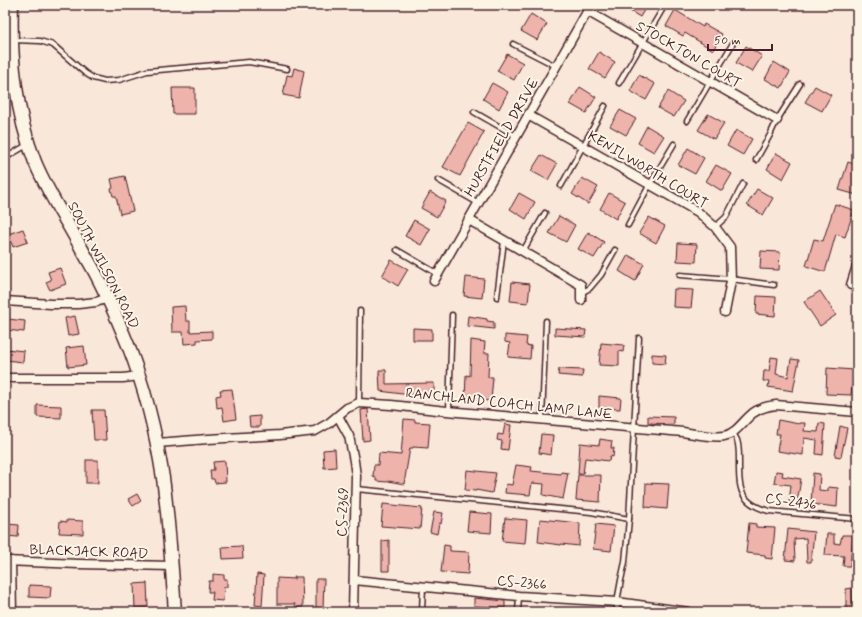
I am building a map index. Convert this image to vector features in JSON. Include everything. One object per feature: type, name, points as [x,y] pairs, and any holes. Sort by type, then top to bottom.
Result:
[{"type":"main road","name":"SOUTH WILSON ROAD","points":[[12,5],[12,40],[17,92],[29,144],[35,162],[45,184],[108,298],[139,376],[151,417],[163,478],[169,528],[175,612]]},
{"type":"street","name":"STOCKTON COURT","points":[[589,8],[642,43],[777,120]]},
{"type":"street","name":"HURSTFIELD DRIVE","points":[[436,278],[589,8]]},
{"type":"street","name":"KENILWORTH COURT","points":[[528,115],[698,212],[715,227],[730,246],[731,279],[725,312]]},
{"type":"street","points":[[469,220],[581,285],[581,296]]},
{"type":"street","points":[[851,285],[857,266]]},
{"type":"street","points":[[5,301],[78,304],[96,302],[108,298]]},
{"type":"street","points":[[5,378],[123,378],[139,376]]},
{"type":"street","points":[[157,443],[280,435],[315,431],[329,423],[346,408],[359,403]]},
{"type":"street","name":"RANCHLAND COACH LAMP LANE","points":[[359,403],[717,436],[724,436],[733,432]]},
{"type":"street","points":[[733,432],[752,414],[767,406],[776,405],[857,412]]},
{"type":"street","name":"CS-2369","points":[[338,416],[346,430],[352,446],[354,461],[356,489],[353,612]]},
{"type":"street","points":[[8,561],[12,612]]},
{"type":"street","name":"BLACKJACK ROAD","points":[[8,561],[172,566]]},
{"type":"street","name":"CS-2366","points":[[354,580],[519,596],[617,602],[689,612]]},
{"type":"lane","points":[[619,83],[662,10]]},
{"type":"lane","points":[[12,40],[40,41],[53,45],[85,73],[93,78],[105,81],[119,80],[147,71],[249,62],[287,69]]},
{"type":"lane","points":[[687,121],[733,43]]},
{"type":"lane","points":[[513,44],[556,66]]},
{"type":"lane","points":[[756,160],[777,120],[800,84]]},
{"type":"lane","points":[[561,186],[605,106]]},
{"type":"lane","points":[[474,112],[516,136]]},
{"type":"lane","points":[[5,158],[29,144]]},
{"type":"lane","points":[[628,225],[674,144]]},
{"type":"lane","points":[[438,180],[478,203]]},
{"type":"lane","points":[[715,227],[726,216],[743,184]]},
{"type":"lane","points":[[522,251],[545,213]]},
{"type":"lane","points":[[497,297],[504,241]]},
{"type":"lane","points":[[397,250],[436,278]]},
{"type":"lane","points":[[581,296],[601,276],[615,250]]},
{"type":"lane","points":[[680,275],[731,279],[774,285]]},
{"type":"lane","points":[[359,403],[360,310]]},
{"type":"lane","points":[[449,411],[452,316]]},
{"type":"lane","points":[[542,419],[546,320]]},
{"type":"lane","points":[[617,612],[617,602],[625,562],[629,519],[639,338]]},
{"type":"lane","name":"CS-2436","points":[[733,432],[737,440],[739,453],[739,485],[742,493],[753,505],[769,511],[857,519]]},
{"type":"lane","points":[[356,489],[591,512],[629,519]]},
{"type":"lane","points":[[422,612],[423,586]]},
{"type":"lane","points":[[518,612],[519,596]]},
{"type":"building","points":[[620,5],[647,5],[640,17]]},
{"type":"building","points":[[675,10],[703,27],[704,24],[722,34],[713,50],[685,33],[683,36],[666,26]]},
{"type":"building","points":[[531,14],[547,24],[537,40],[521,31]]},
{"type":"building","points":[[746,46],[762,56],[752,72],[736,63]]},
{"type":"building","points":[[599,52],[615,62],[605,78],[589,69]]},
{"type":"building","points":[[507,54],[523,63],[514,80],[497,71]]},
{"type":"building","points":[[774,62],[790,72],[781,88],[765,79]]},
{"type":"building","points":[[294,68],[304,71],[299,98],[283,95],[287,75],[292,76]]},
{"type":"building","points":[[639,75],[655,84],[646,100],[630,91]]},
{"type":"building","points":[[492,83],[508,92],[499,109],[483,99]]},
{"type":"building","points":[[815,86],[831,95],[822,111],[805,102]]},
{"type":"building","points":[[580,87],[596,97],[586,113],[570,104]]},
{"type":"building","points":[[172,88],[195,88],[195,114],[173,114]]},
{"type":"building","points":[[668,91],[684,101],[674,117],[658,108]]},
{"type":"building","points":[[620,110],[636,119],[626,135],[610,126]]},
{"type":"building","points":[[708,114],[724,123],[714,139],[698,130]]},
{"type":"building","points":[[468,123],[484,132],[460,176],[443,167]]},
{"type":"building","points":[[647,126],[664,136],[654,152],[638,143]]},
{"type":"building","points":[[736,130],[752,139],[743,155],[727,146]]},
{"type":"building","points":[[688,148],[704,158],[695,174],[678,165]]},
{"type":"building","points":[[776,153],[792,162],[783,179],[767,169]]},
{"type":"building","points":[[541,155],[557,164],[548,180],[531,171]]},
{"type":"building","points":[[848,162],[857,165],[857,195],[839,190]]},
{"type":"building","points":[[716,165],[732,174],[722,191],[706,181]]},
{"type":"building","points":[[125,176],[133,211],[120,214],[116,196],[113,196],[111,189],[113,188],[111,179]]},
{"type":"building","points":[[582,178],[598,187],[588,204],[572,194]]},
{"type":"building","points":[[757,189],[773,198],[763,215],[747,205]]},
{"type":"building","points":[[430,192],[446,201],[437,217],[421,208]]},
{"type":"building","points":[[519,193],[535,202],[526,219],[510,209]]},
{"type":"building","points":[[609,193],[625,202],[616,219],[600,209]]},
{"type":"building","points":[[835,204],[854,210],[845,237],[836,234],[825,272],[806,266],[814,239],[823,241]]},
{"type":"building","points":[[559,216],[575,225],[566,242],[549,233]]},
{"type":"building","points":[[649,217],[665,226],[656,243],[639,233]]},
{"type":"building","points":[[414,220],[430,229],[421,245],[405,236]]},
{"type":"building","points":[[23,229],[28,242],[13,247],[8,234]]},
{"type":"building","points":[[588,232],[604,242],[594,258],[578,249]]},
{"type":"building","points":[[678,243],[697,244],[696,262],[677,261]]},
{"type":"building","points":[[761,251],[780,252],[779,270],[760,269]]},
{"type":"building","points":[[628,255],[644,264],[635,281],[619,271]]},
{"type":"building","points":[[391,260],[408,269],[398,286],[382,276]]},
{"type":"building","points":[[60,268],[66,284],[50,290],[46,282],[51,280],[48,272]]},
{"type":"building","points":[[466,277],[484,279],[482,298],[464,296]]},
{"type":"building","points":[[512,282],[530,284],[528,303],[510,301]]},
{"type":"building","points":[[674,289],[693,290],[691,308],[673,307]]},
{"type":"building","points":[[820,291],[836,315],[820,326],[804,302]]},
{"type":"building","points":[[757,296],[776,297],[775,316],[756,314]]},
{"type":"building","points":[[185,306],[186,321],[190,321],[190,332],[212,331],[212,339],[197,340],[197,343],[184,344],[183,332],[172,332],[171,307]]},
{"type":"building","points":[[75,316],[79,334],[68,336],[65,318]]},
{"type":"building","points":[[468,316],[487,319],[487,321],[494,322],[494,329],[467,326]]},
{"type":"building","points":[[8,319],[25,321],[24,332],[7,330]]},
{"type":"building","points":[[413,328],[432,329],[432,340],[413,340]]},
{"type":"building","points":[[555,328],[586,330],[585,337],[555,335]]},
{"type":"building","points":[[505,335],[527,337],[526,345],[531,346],[530,359],[508,357],[510,343],[505,342]]},
{"type":"building","points":[[471,340],[485,342],[484,353],[489,353],[488,377],[493,377],[491,401],[465,399],[466,375],[470,376]]},
{"type":"building","points":[[601,343],[624,345],[623,352],[619,351],[619,366],[599,365]]},
{"type":"building","points":[[84,346],[86,365],[68,367],[66,348]]},
{"type":"building","points":[[6,349],[24,351],[23,362],[5,360]]},
{"type":"building","points":[[652,354],[666,355],[665,364],[652,363]]},
{"type":"building","points":[[771,357],[778,358],[776,374],[788,377],[791,359],[799,360],[793,391],[768,387],[769,381],[763,381],[764,371],[769,371]]},
{"type":"building","points":[[827,368],[854,370],[851,395],[826,394]]},
{"type":"building","points":[[559,369],[583,370],[582,377],[558,375]]},
{"type":"building","points":[[379,370],[386,370],[386,384],[434,383],[434,394],[402,394],[380,391]]},
{"type":"building","points":[[232,389],[236,419],[224,421],[222,407],[217,408],[216,396],[221,395],[220,390]]},
{"type":"building","points":[[599,396],[621,398],[620,409],[599,408]]},
{"type":"building","points":[[37,405],[61,406],[61,418],[37,417]]},
{"type":"building","points":[[368,409],[370,440],[363,441],[361,410]]},
{"type":"building","points":[[92,410],[104,410],[106,440],[94,440]]},
{"type":"building","points":[[260,416],[260,427],[250,427],[249,417]]},
{"type":"building","points":[[648,416],[674,417],[674,424],[648,423]]},
{"type":"building","points":[[404,419],[415,420],[415,422],[430,423],[428,448],[410,448],[404,484],[388,481],[376,481],[376,477],[373,476],[374,465],[378,465],[379,453],[401,455]]},
{"type":"building","points":[[778,420],[799,424],[805,423],[804,431],[818,432],[819,423],[825,424],[823,455],[816,454],[817,440],[804,438],[803,455],[777,451],[780,434],[776,434]]},
{"type":"building","points":[[505,424],[511,425],[508,450],[501,449],[502,441],[497,440],[498,434],[503,435]]},
{"type":"building","points":[[840,426],[847,428],[841,457],[835,456]]},
{"type":"building","points":[[541,434],[553,435],[551,455],[539,453]]},
{"type":"building","points":[[600,439],[612,441],[611,448],[614,448],[613,457],[610,456],[609,461],[585,458],[583,474],[578,474],[580,443],[599,445]]},
{"type":"building","points":[[335,449],[336,467],[324,468],[323,450]]},
{"type":"building","points":[[86,460],[98,460],[98,483],[86,483]]},
{"type":"building","points":[[225,461],[226,482],[215,483],[214,479],[211,479],[210,470],[214,470],[213,462]]},
{"type":"building","points":[[516,465],[532,467],[531,471],[561,474],[561,472],[568,473],[563,499],[543,495],[544,484],[532,483],[530,495],[505,493],[506,484],[512,485]]},
{"type":"building","points":[[467,470],[496,473],[492,493],[476,490],[465,490]]},
{"type":"building","points":[[776,471],[783,472],[782,476],[801,479],[797,503],[789,502],[791,485],[774,483]]},
{"type":"building","points":[[813,473],[820,474],[819,490],[828,491],[828,487],[838,488],[837,507],[811,504]]},
{"type":"building","points":[[578,475],[601,475],[600,502],[576,500]]},
{"type":"building","points":[[646,483],[669,484],[667,509],[645,507]]},
{"type":"building","points":[[137,494],[141,501],[133,506],[128,499]]},
{"type":"building","points":[[383,504],[422,508],[420,529],[381,526]]},
{"type":"building","points":[[434,512],[443,513],[437,534],[430,532]]},
{"type":"building","points":[[469,512],[492,514],[491,533],[467,531]]},
{"type":"building","points":[[505,518],[527,520],[525,543],[502,541]]},
{"type":"building","points":[[540,519],[580,523],[579,546],[538,542]]},
{"type":"building","points":[[67,520],[83,521],[83,534],[59,533],[60,521],[67,522]]},
{"type":"building","points":[[749,523],[756,524],[756,527],[775,528],[772,559],[765,558],[765,555],[746,553]]},
{"type":"building","points":[[7,524],[19,525],[18,537],[6,536]]},
{"type":"building","points":[[596,524],[614,526],[611,551],[593,549]]},
{"type":"building","points":[[788,529],[814,532],[811,562],[807,562],[806,538],[794,539],[795,561],[785,560]]},
{"type":"building","points":[[827,534],[834,534],[834,543],[840,544],[842,535],[853,535],[850,566],[843,566],[844,556],[825,555]]},
{"type":"building","points":[[389,540],[389,571],[382,571],[382,541]]},
{"type":"building","points":[[444,545],[450,546],[450,551],[469,552],[468,574],[441,572]]},
{"type":"building","points":[[242,546],[243,558],[223,559],[222,547]]},
{"type":"building","points":[[213,574],[224,575],[224,579],[227,579],[227,587],[224,587],[223,601],[212,600],[213,592],[208,592],[209,581],[213,581]]},
{"type":"building","points":[[257,574],[264,575],[262,606],[255,605]]},
{"type":"building","points":[[294,577],[302,577],[303,607],[296,608],[295,604],[277,604],[277,578],[295,579]]},
{"type":"building","points":[[316,579],[324,579],[323,609],[316,609]]},
{"type":"building","points":[[147,583],[148,607],[135,608],[134,584]]},
{"type":"building","points":[[29,585],[51,586],[50,598],[29,597]]},
{"type":"building","points":[[852,588],[853,612],[846,612],[846,589]]},
{"type":"building","points":[[474,598],[505,601],[505,608],[474,606]]}]
